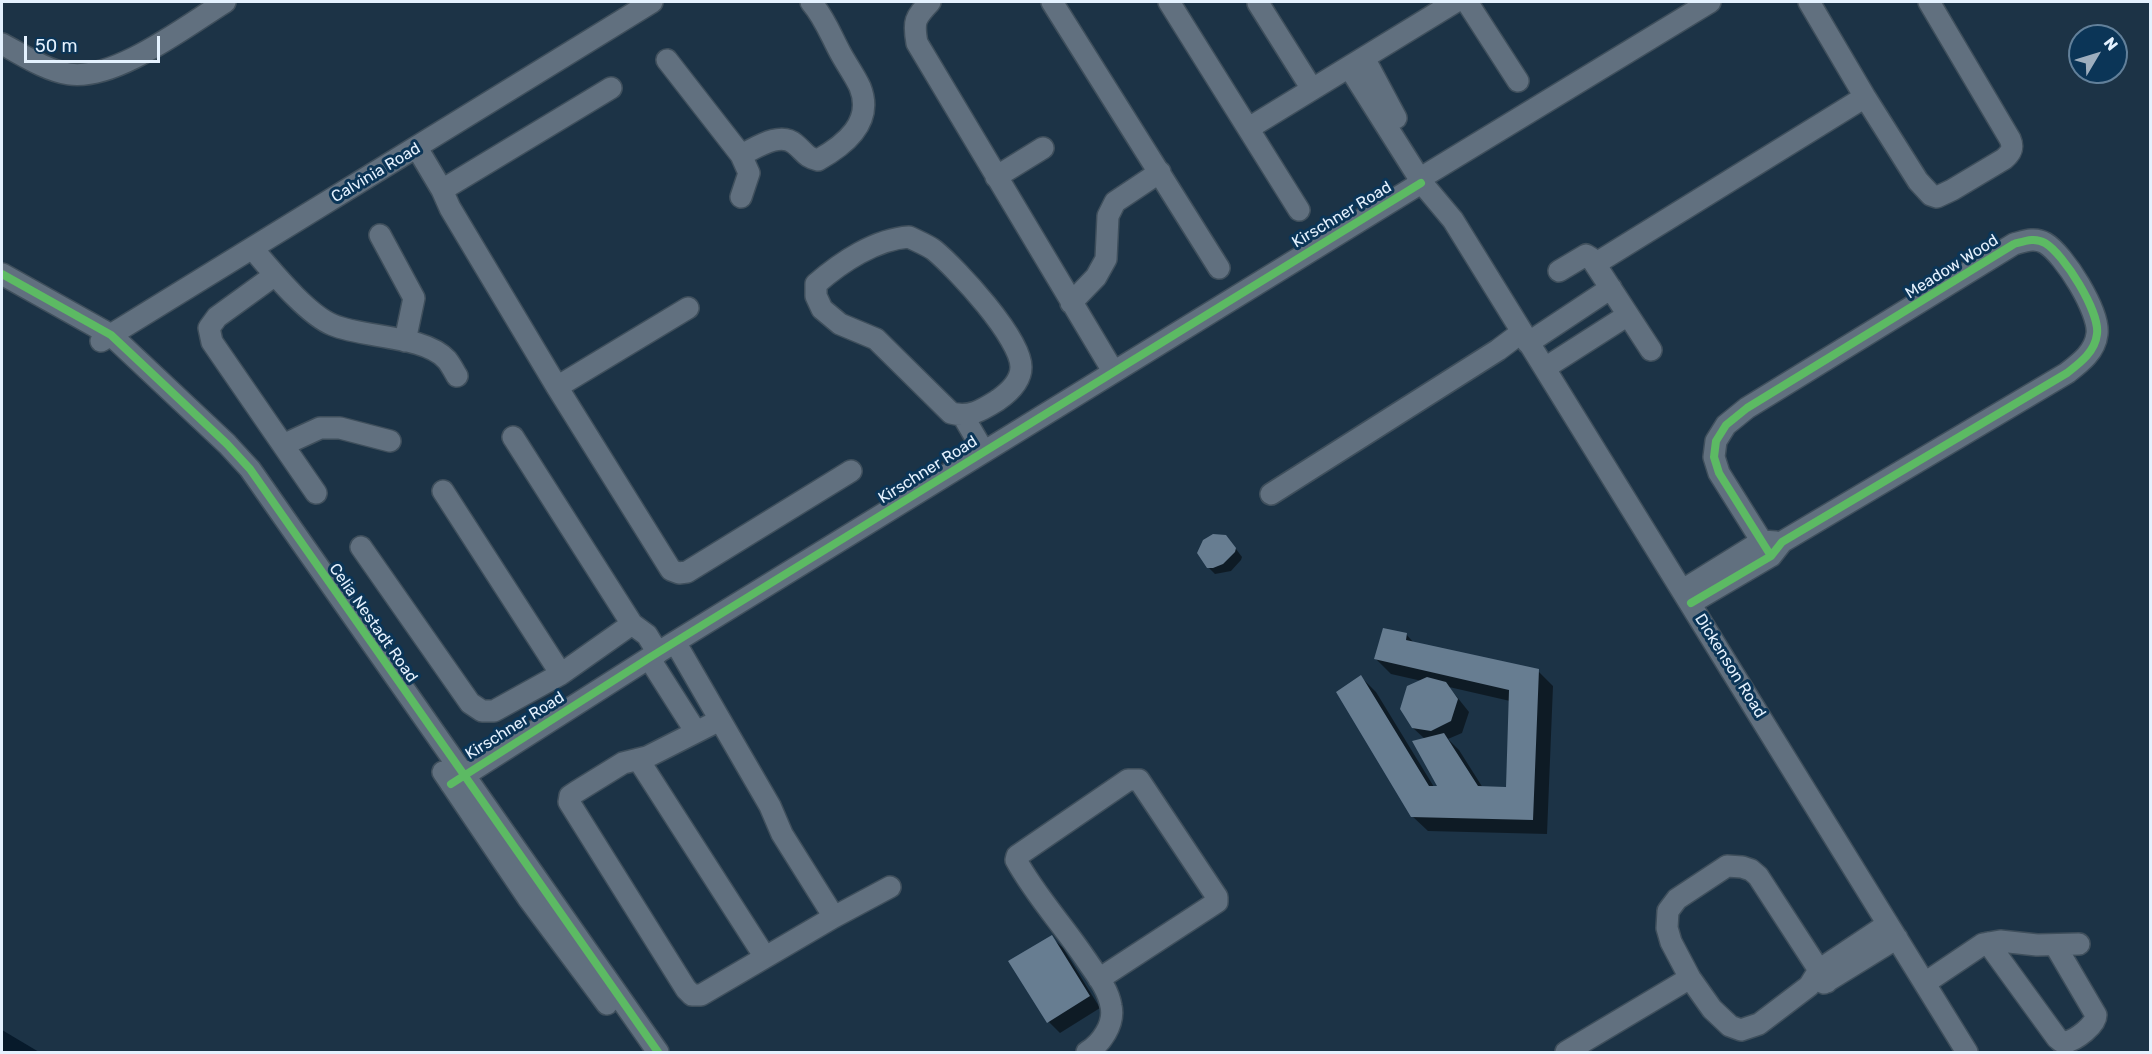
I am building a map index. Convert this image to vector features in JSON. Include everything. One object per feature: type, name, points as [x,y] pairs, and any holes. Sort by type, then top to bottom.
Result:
[{"type":"street","name":"Calvinia Road","points":[[105,338],[652,2]]},
{"type":"street","points":[[741,154],[780,139],[794,142],[808,158],[818,160],[852,136],[860,122],[863,105],[860,88],[839,51],[829,27],[811,2]]},
{"type":"street","points":[[930,2],[916,16],[914,27],[917,43],[1113,371]]},
{"type":"street","points":[[1052,2],[1219,268]]},
{"type":"street","points":[[1169,2],[1299,210]]},
{"type":"street","points":[[1467,2],[1518,81]]},
{"type":"street","name":"Kirschner Road","points":[[457,779],[1113,371],[1428,180],[1455,159],[1710,2]]},
{"type":"street","points":[[1809,2],[1918,181],[1931,195],[1937,197],[2004,159],[2012,146],[1929,2]]},
{"type":"street","points":[[1258,3],[1312,89]]},
{"type":"street","points":[[1249,128],[1357,62],[1444,4]]},
{"type":"street","points":[[2,44],[66,74],[83,75],[127,63],[212,5]]},
{"type":"street","points":[[667,60],[741,154],[749,173],[741,197]]},
{"type":"street","name":"Dickenson Road","points":[[1357,62],[1967,1053]]},
{"type":"street","points":[[442,190],[611,88]]},
{"type":"street","points":[[1596,264],[1865,97]]},
{"type":"street","points":[[417,148],[450,208],[557,387],[671,570],[679,573],[687,572],[851,471]]},
{"type":"street","points":[[996,177],[1043,148]]},
{"type":"street","points":[[1071,303],[1096,278],[1106,259],[1108,216],[1115,202],[1160,172]]},
{"type":"street","points":[[380,235],[414,298],[405,341]]},
{"type":"street","points":[[963,416],[981,411],[1004,396],[1015,385],[1022,370],[1019,354],[998,320],[955,268],[931,248],[909,237],[894,238],[856,255],[816,284],[816,296],[822,309],[840,324],[876,339],[951,413],[963,416],[984,452]]},
{"type":"street","name":"Meadow Wood","points":[[1687,596],[2067,373],[2082,361],[2094,346],[2097,321],[2071,272],[2056,251],[2044,242],[2030,239],[2014,244],[1748,408],[1726,425],[1716,441],[1714,457],[1719,473],[1772,546]]},
{"type":"street","points":[[252,248],[275,275],[316,315],[331,325],[350,331],[405,341],[435,351],[446,360],[457,376]]},
{"type":"street","points":[[1559,272],[1586,255],[1591,258],[1651,350]]},
{"type":"street","name":"Celia Nestadt Road","points":[[2,274],[105,338],[227,444],[250,469],[457,779],[658,1053]]},
{"type":"street","points":[[275,275],[217,317],[209,328],[212,342],[316,493]]},
{"type":"street","points":[[1271,494],[1498,350],[1611,288]]},
{"type":"street","name":"Celia Nestadt Road","points":[[2,289],[105,338]]},
{"type":"street","points":[[557,387],[688,308]]},
{"type":"street","points":[[1545,369],[1628,315]]},
{"type":"street","points":[[283,445],[320,428],[340,428],[390,441]]},
{"type":"street","points":[[513,437],[632,624],[647,635],[720,720],[770,806],[782,834],[834,917]]},
{"type":"street","points":[[443,491],[561,674]]},
{"type":"street","points":[[361,547],[470,703],[482,711],[494,711],[561,674],[632,624]]},
{"type":"street","points":[[661,651],[696,732]]},
{"type":"street","points":[[720,720],[647,757],[623,763],[570,796],[569,802],[686,989],[692,995],[701,995],[890,887]]},
{"type":"street","points":[[638,759],[765,957]]},
{"type":"street","points":[[1087,1053],[1096,1047],[1108,1029],[1112,1008],[1107,992],[1016,860],[1017,856],[1133,778],[1139,780],[1217,897],[1217,902],[1099,979]]},
{"type":"street","name":"Celia Nestadt Road","points":[[457,779],[528,898],[642,1053]]},
{"type":"street","points":[[1818,980],[1758,876],[1751,870],[1733,865],[1719,870],[1677,899],[1668,911],[1667,928],[1671,942],[1690,978],[1712,1009],[1730,1026],[1741,1030],[1759,1024],[1818,980],[1892,931]]},
{"type":"street","points":[[1925,983],[1983,944],[2000,941],[2037,945],[2079,944]]},
{"type":"street","points":[[1988,943],[2057,1038],[2062,1042],[2068,1042],[2094,1025],[2097,1020],[2055,945]]},
{"type":"street","points":[[1566,1053],[1690,978]]},
{"type":"water","points":[[2,1030],[39,1052],[2,1052]]},
{"type":"building","points":[[1213,534],[1226,535],[1236,548],[1223,564],[1207,568],[1197,553],[1203,540]]},
{"type":"building","points":[[1383,628],[1407,633],[1406,640],[1539,669],[1533,820],[1411,817],[1336,692],[1361,675],[1429,786],[1437,786],[1412,741],[1444,733],[1478,786],[1506,787],[1509,690],[1374,659]]},
{"type":"building","points":[[1427,677],[1446,682],[1458,699],[1451,721],[1431,731],[1412,728],[1400,709],[1407,686]]},
{"type":"building","points":[[1052,935],[1090,996],[1047,1023],[1008,961]]},
{"type":"cycle path","points":[[451,784],[649,658],[1421,183]]},
{"type":"cycle path","points":[[1691,603],[1771,556],[1782,542],[2067,373],[2082,361],[2096,340],[2093,312],[2071,271],[2053,249],[2037,240],[2014,244],[1747,408],[1726,425],[1716,441],[1714,457],[1719,473],[1771,556]]},
{"type":"cycle path","points":[[2,274],[111,335],[227,444],[250,469],[658,1052]]}]
